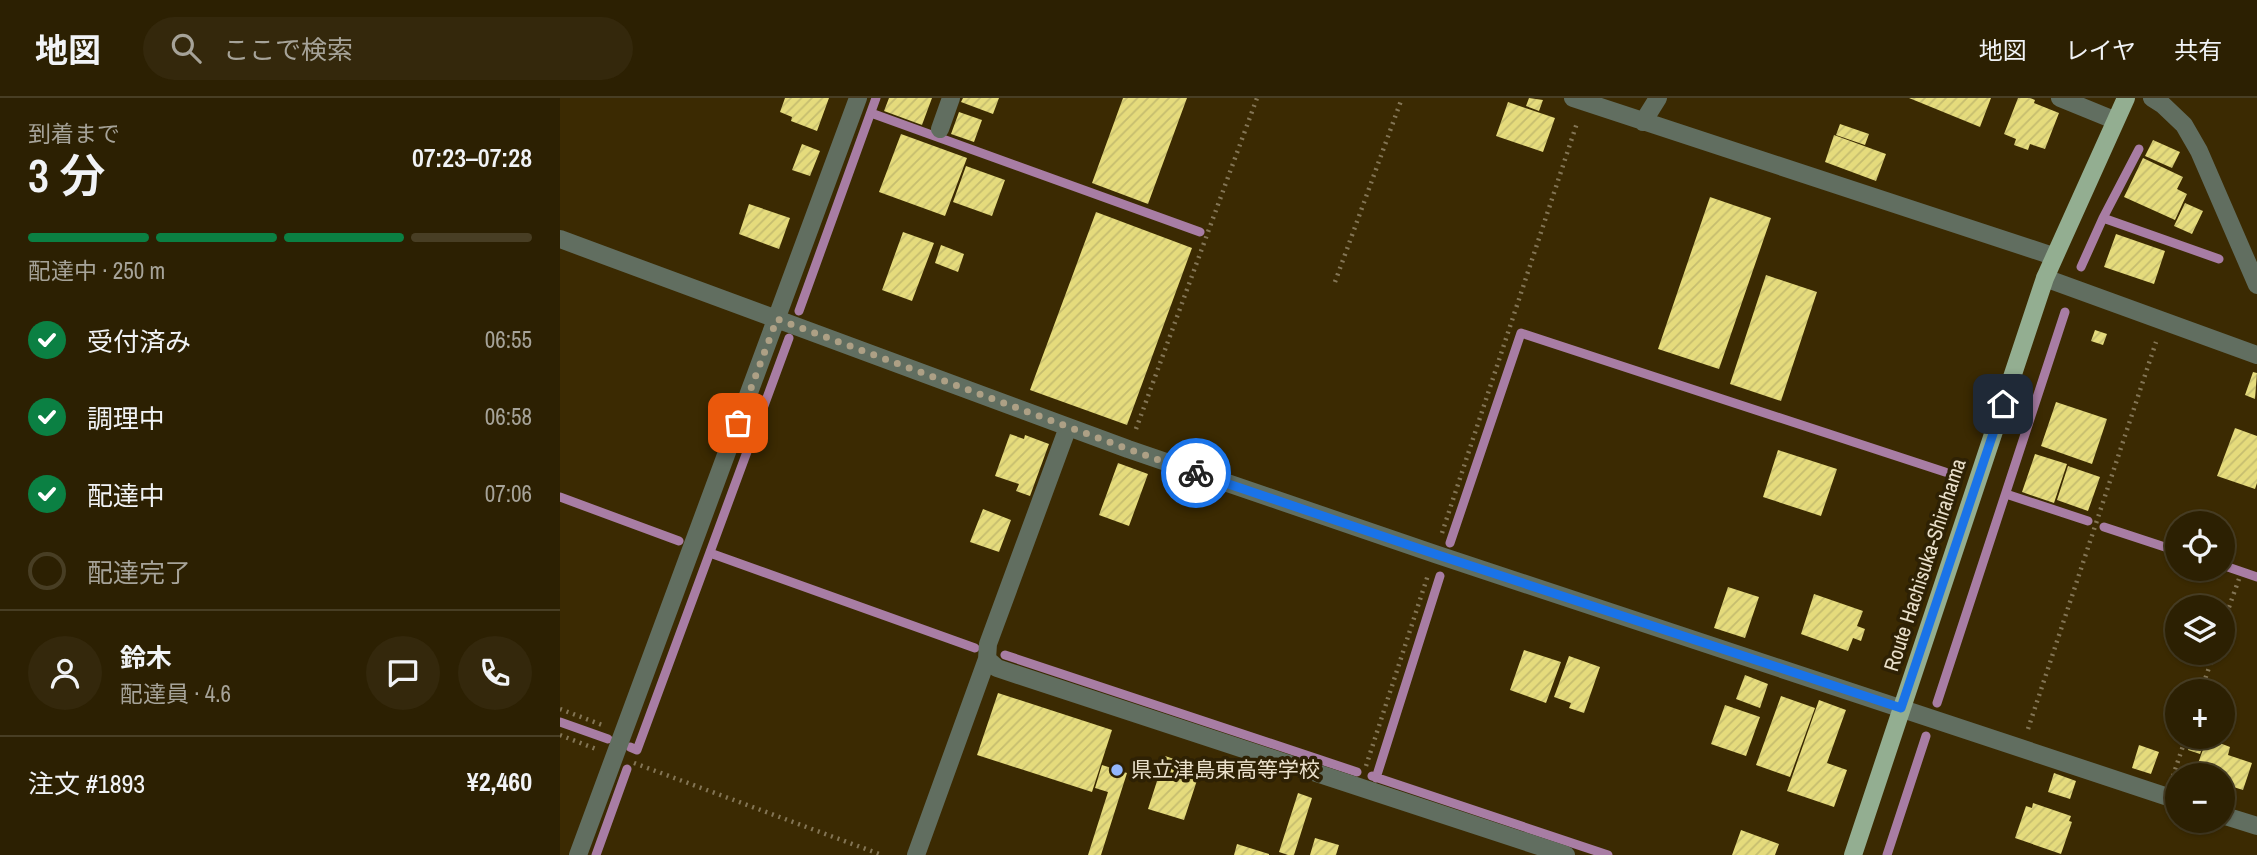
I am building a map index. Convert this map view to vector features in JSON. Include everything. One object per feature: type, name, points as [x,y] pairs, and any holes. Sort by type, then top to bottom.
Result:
[{"type":"main road","name":"Route Hachisuka-Shirahama","points":[[1853,855],[2045,278],[2126,98]]},
{"type":"street","points":[[578,855],[858,98]]},
{"type":"street","points":[[940,129],[951,98]]},
{"type":"street","points":[[1643,122],[1658,98]]},
{"type":"street","points":[[2060,98],[2114,120]]},
{"type":"street","points":[[2152,98],[2184,125],[2199,151],[2251,262],[2257,285]]},
{"type":"street","points":[[1578,100],[2053,256]]},
{"type":"street","points":[[560,239],[1128,449],[1435,554],[2165,796]]},
{"type":"street","points":[[2045,278],[2257,355]]},
{"type":"street","points":[[916,855],[987,659],[988,644],[1068,427]]},
{"type":"street","points":[[987,659],[997,668],[1566,855]]},
{"type":"street","points":[[2235,819],[2257,826]]},
{"type":"path","points":[[1128,449],[1257,98]]},
{"type":"path","points":[[1335,282],[1402,98]]},
{"type":"path","points":[[1360,786],[1578,100]]},
{"type":"path","points":[[2022,748],[2163,321]]},
{"type":"path","points":[[2233,595],[2240,576]]},
{"type":"path","points":[[560,709],[623,732]]},
{"type":"path","points":[[560,735],[882,855]]},
{"type":"building","points":[[785,98],[829,98],[817,131],[791,121],[792,117],[780,112]]},
{"type":"building","points":[[889,98],[932,98],[922,125],[884,111]]},
{"type":"building","points":[[963,98],[999,98],[993,114],[961,102]]},
{"type":"building","points":[[1123,98],[1187,98],[1148,204],[1092,183]]},
{"type":"building","points":[[1529,98],[1543,100],[1539,111],[1526,106]]},
{"type":"building","points":[[1909,98],[1991,98],[1980,127]]},
{"type":"building","points":[[2018,98],[2030,98],[2035,100],[2034,103],[2059,113],[2045,149],[2030,144],[2028,150],[2014,145],[2016,139],[2004,134]]},
{"type":"building","points":[[1508,102],[1555,118],[1543,152],[1496,136]]},
{"type":"building","points":[[959,112],[982,120],[974,142],[951,134]]},
{"type":"building","points":[[1840,124],[1869,134],[1865,145],[1836,135]]},
{"type":"building","points":[[901,134],[967,158],[945,216],[879,192]]},
{"type":"building","points":[[1834,135],[1886,154],[1876,181],[1825,162]]},
{"type":"building","points":[[2153,140],[2180,152],[2172,168],[2145,156]]},
{"type":"building","points":[[802,144],[820,151],[810,176],[792,170]]},
{"type":"building","points":[[2143,158],[2183,177],[2177,189],[2187,194],[2175,220],[2124,197]]},
{"type":"building","points":[[966,166],[1005,180],[992,216],[953,202]]},
{"type":"building","points":[[1710,197],[1771,218],[1719,369],[1658,349]]},
{"type":"building","points":[[2185,203],[2203,211],[2192,234],[2174,226]]},
{"type":"building","points":[[749,204],[790,218],[779,249],[739,234]]},
{"type":"building","points":[[1096,212],[1192,248],[1127,425],[1030,390]]},
{"type":"building","points":[[903,232],[934,243],[912,301],[882,290]]},
{"type":"building","points":[[2116,234],[2165,251],[2154,284],[2104,267]]},
{"type":"building","points":[[941,245],[964,254],[958,272],[935,263]]},
{"type":"building","points":[[1766,275],[1817,292],[1781,401],[1730,384]]},
{"type":"building","points":[[2095,330],[2107,334],[2103,345],[2091,341]]},
{"type":"building","points":[[2253,372],[2257,373],[2255,399],[2245,395]]},
{"type":"building","points":[[2056,402],[2107,419],[2092,464],[2041,446]]},
{"type":"building","points":[[2235,428],[2257,436],[2255,489],[2217,476]]},
{"type":"building","points":[[1010,434],[1024,439],[1025,435],[1049,444],[1030,496],[1016,491],[1019,484],[995,476]]},
{"type":"building","points":[[1778,450],[1837,469],[1821,516],[1763,497]]},
{"type":"building","points":[[2035,454],[2067,464],[2054,503],[2022,492]]},
{"type":"building","points":[[1118,463],[1148,474],[1129,526],[1099,515]]},
{"type":"building","points":[[2068,466],[2100,477],[2088,511],[2057,500]]},
{"type":"building","points":[[983,509],[1011,520],[999,552],[970,542]]},
{"type":"building","points":[[1728,587],[1759,597],[1745,638],[1714,628]]},
{"type":"building","points":[[1814,594],[1863,611],[1857,626],[1865,629],[1861,641],[1853,638],[1848,651],[1801,634]]},
{"type":"building","points":[[1524,650],[1561,662],[1546,703],[1510,690]]},
{"type":"building","points":[[1569,656],[1600,667],[1584,713],[1569,708],[1571,703],[1554,697]]},
{"type":"building","points":[[1745,675],[1768,684],[1760,708],[1736,699]]},
{"type":"building","points":[[998,693],[1112,730],[1092,792],[977,755]]},
{"type":"building","points":[[1781,696],[1815,708],[1790,777],[1756,765]]},
{"type":"building","points":[[1819,700],[1846,710],[1827,763],[1847,770],[1834,807],[1787,791]]},
{"type":"building","points":[[1725,705],[1760,717],[1746,756],[1711,744]]},
{"type":"building","points":[[2139,745],[2159,752],[2151,774],[2132,768]]},
{"type":"building","points":[[2188,749],[2202,749],[2200,754]]},
{"type":"building","points":[[2203,749],[2230,749],[2228,755],[2252,763],[2243,790],[2235,788],[2235,763],[2198,763]]},
{"type":"building","points":[[1165,756],[1201,768],[1184,820],[1148,809]]},
{"type":"building","points":[[1102,765],[1127,773],[1101,855],[1088,855],[1108,792],[1095,788]]},
{"type":"building","points":[[2054,773],[2076,781],[2070,799],[2048,792]]},
{"type":"building","points":[[1298,793],[1312,798],[1294,855],[1288,855],[1279,852]]},
{"type":"building","points":[[2033,803],[2071,816],[2069,821],[2072,822],[2061,854],[2015,838],[2026,806],[2032,808]]},
{"type":"building","points":[[1741,830],[1779,844],[1775,855],[1732,855]]},
{"type":"building","points":[[1315,838],[1339,845],[1336,855],[1310,855]]},
{"type":"building","points":[[1237,844],[1269,854],[1269,855],[1234,855]]},
{"type":"waterway","points":[[799,311],[876,98]]},
{"type":"waterway","points":[[871,113],[1200,232]]},
{"type":"waterway","points":[[2103,218],[2139,149]]},
{"type":"waterway","points":[[2081,267],[2103,218],[2219,259]]},
{"type":"waterway","points":[[1937,703],[2065,312]]},
{"type":"waterway","points":[[1450,543],[1521,333],[1945,472]]},
{"type":"waterway","points":[[630,747],[637,750],[789,338]]},
{"type":"waterway","points":[[2006,494],[2088,521]]},
{"type":"waterway","points":[[560,497],[679,541]]},
{"type":"waterway","points":[[2104,527],[2165,547]]},
{"type":"waterway","points":[[710,553],[975,648]]},
{"type":"waterway","points":[[2235,569],[2257,577]]},
{"type":"waterway","points":[[1376,778],[1440,576]]},
{"type":"waterway","points":[[1005,655],[1357,772]]},
{"type":"waterway","points":[[560,722],[608,739]]},
{"type":"waterway","points":[[1887,855],[1926,736]]},
{"type":"waterway","points":[[596,855],[627,769]]},
{"type":"waterway","points":[[1372,776],[1608,855]]},
{"type":"way so far","points":[[738,423],[777,319],[1196,473]]},
{"type":"place","name":"県立津島東高等学校","points":[[1117,770]]},
{"type":"route","points":[[1196,473],[1901,708],[2003,404]]}]
